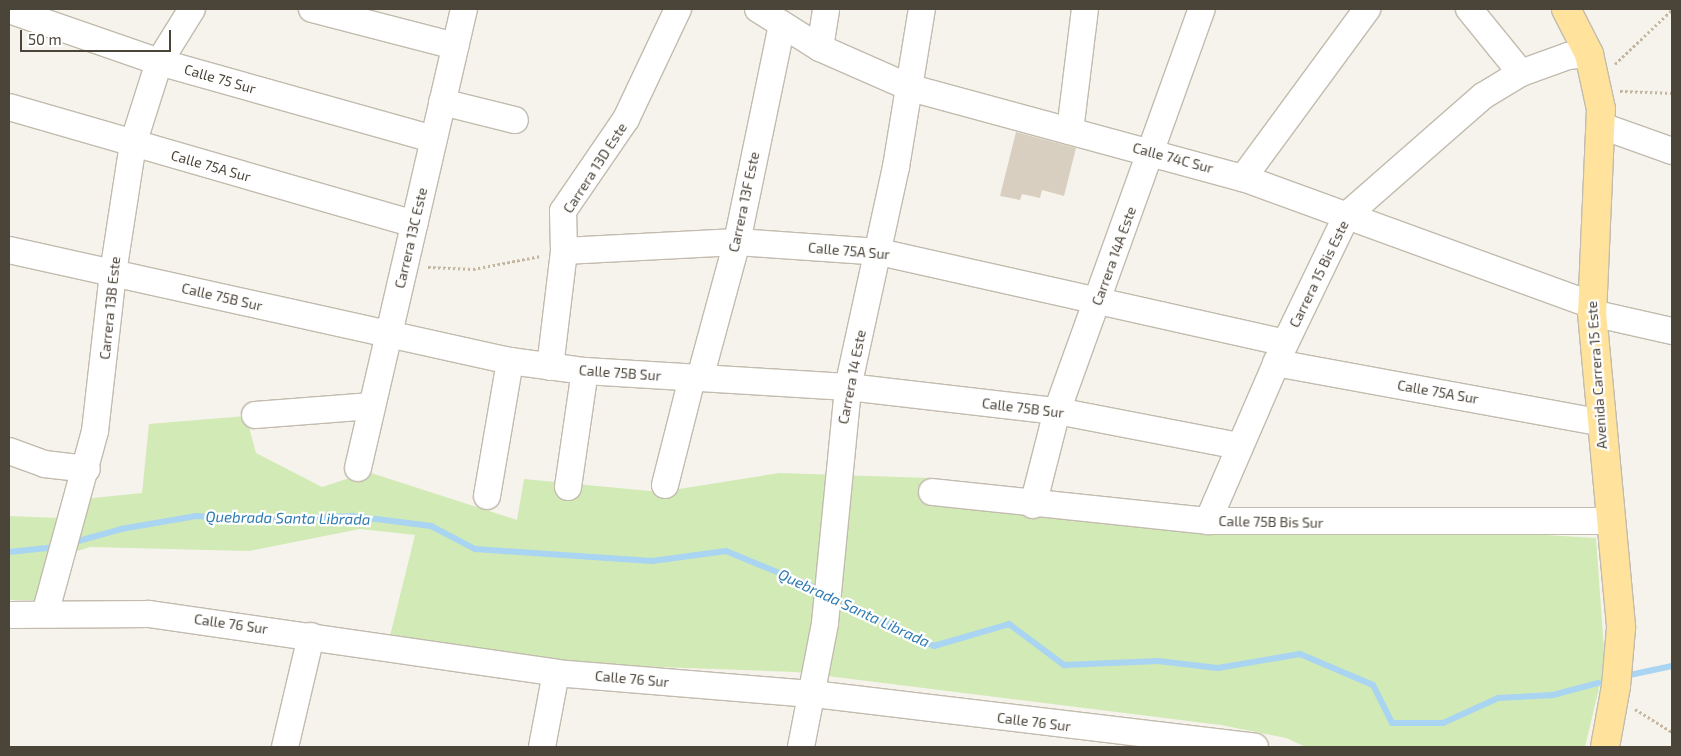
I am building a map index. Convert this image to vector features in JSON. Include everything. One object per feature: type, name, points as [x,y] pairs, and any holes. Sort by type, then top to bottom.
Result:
[{"type":"main road","name":"Avenida Carrera 15 Este","points":[[1566,9],[1589,54],[1599,86],[1602,126],[1591,309],[1599,422],[1621,628],[1613,703],[1605,747]]},
{"type":"street","name":"Carrera 13B Este","points":[[45,614],[87,469],[102,388],[113,273],[133,144],[159,62],[192,9]]},
{"type":"street","points":[[312,9],[455,46]]},
{"type":"street","name":"Carrera 13C Este","points":[[358,468],[464,9]]},
{"type":"street","name":"Carrera 13D Este","points":[[550,367],[564,251],[563,211],[626,119],[678,9]]},
{"type":"street","name":"Calle 74C Sur","points":[[758,9],[820,48],[911,88],[1070,132],[1152,151],[1243,178],[1347,215],[1591,309],[1672,331]]},
{"type":"street","points":[[820,48],[826,9]]},
{"type":"street","name":"Carrera 14 Este","points":[[802,747],[825,622],[832,558],[839,453],[848,387],[879,252],[911,88],[922,9]]},
{"type":"street","points":[[1070,132],[1085,9]]},
{"type":"street","name":"Carrera 14A Este","points":[[1033,505],[1057,411],[1202,9]]},
{"type":"street","points":[[1243,178],[1367,9]]},
{"type":"street","points":[[1469,9],[1521,73]]},
{"type":"street","name":"Calle 75 Sur","points":[[9,10],[159,62],[433,140]]},
{"type":"street","name":"Carrera 13F Este","points":[[665,485],[736,242],[782,25]]},
{"type":"street","name":"Carrera 15 Bis Este","points":[[1208,521],[1238,446],[1347,215],[1447,125],[1521,73],[1568,56],[1589,54]]},
{"type":"street","points":[[442,102],[515,120]]},
{"type":"street","name":"Calle 75A Sur","points":[[9,107],[414,224]]},
{"type":"street","points":[[1602,126],[1672,151]]},
{"type":"street","name":"Calle 75A Sur","points":[[564,251],[736,242],[879,252],[1098,299],[1281,353],[1599,422]]},
{"type":"street","name":"Calle 75B Sur","points":[[9,250],[510,362],[585,371],[848,387],[1057,411],[1238,446]]},
{"type":"street","points":[[487,496],[510,362]]},
{"type":"street","points":[[568,486],[585,371]]},
{"type":"street","points":[[255,415],[372,406]]},
{"type":"street","points":[[9,450],[44,464],[87,469]]},
{"type":"street","name":"Calle 75B Bis Sur","points":[[932,492],[1033,505],[1208,521],[1611,521]]},
{"type":"street","name":"Calle 76 Sur","points":[[9,616],[149,614],[556,673],[813,694],[1068,737],[1255,747]]},
{"type":"street","points":[[285,747],[311,636]]},
{"type":"street","points":[[542,747],[556,673]]},
{"type":"path","points":[[1599,86],[1672,10]]},
{"type":"path","points":[[1599,86],[1672,93]]},
{"type":"path","points":[[404,266],[473,269],[564,251]]},
{"type":"path","points":[[1613,703],[1642,710],[1672,732]]},
{"type":"green space","points":[[246,416],[256,453],[322,487],[368,472],[517,520],[524,479],[660,492],[779,473],[929,478],[926,499],[1596,538],[1605,663],[1585,747],[1306,747],[1286,738],[1221,725],[795,672],[575,664],[390,636],[415,535],[360,529],[249,551],[90,547],[46,561],[37,600],[9,600],[9,516],[59,518],[64,501],[142,493],[149,424]]},
{"type":"building","points":[[1016,132],[1076,148],[1064,196],[1042,190],[1040,198],[1022,194],[1020,200],[1000,196]]},
{"type":"waterway","name":"Quebrada Santa Librada","points":[[71,543],[121,529],[196,516],[255,520],[352,516],[431,526],[475,549],[652,561],[726,551],[823,591]]},
{"type":"waterway","name":"Quebrada Santa Librada","points":[[9,552],[57,547]]},
{"type":"waterway","name":"Quebrada Santa Librada","points":[[833,598],[934,646],[1009,624],[1064,665],[1158,661],[1218,668],[1300,654],[1373,685],[1392,723],[1443,723],[1498,698],[1553,695],[1598,683]]},
{"type":"waterway","name":"Quebrada Santa Librada","points":[[1625,676],[1672,666]]}]
